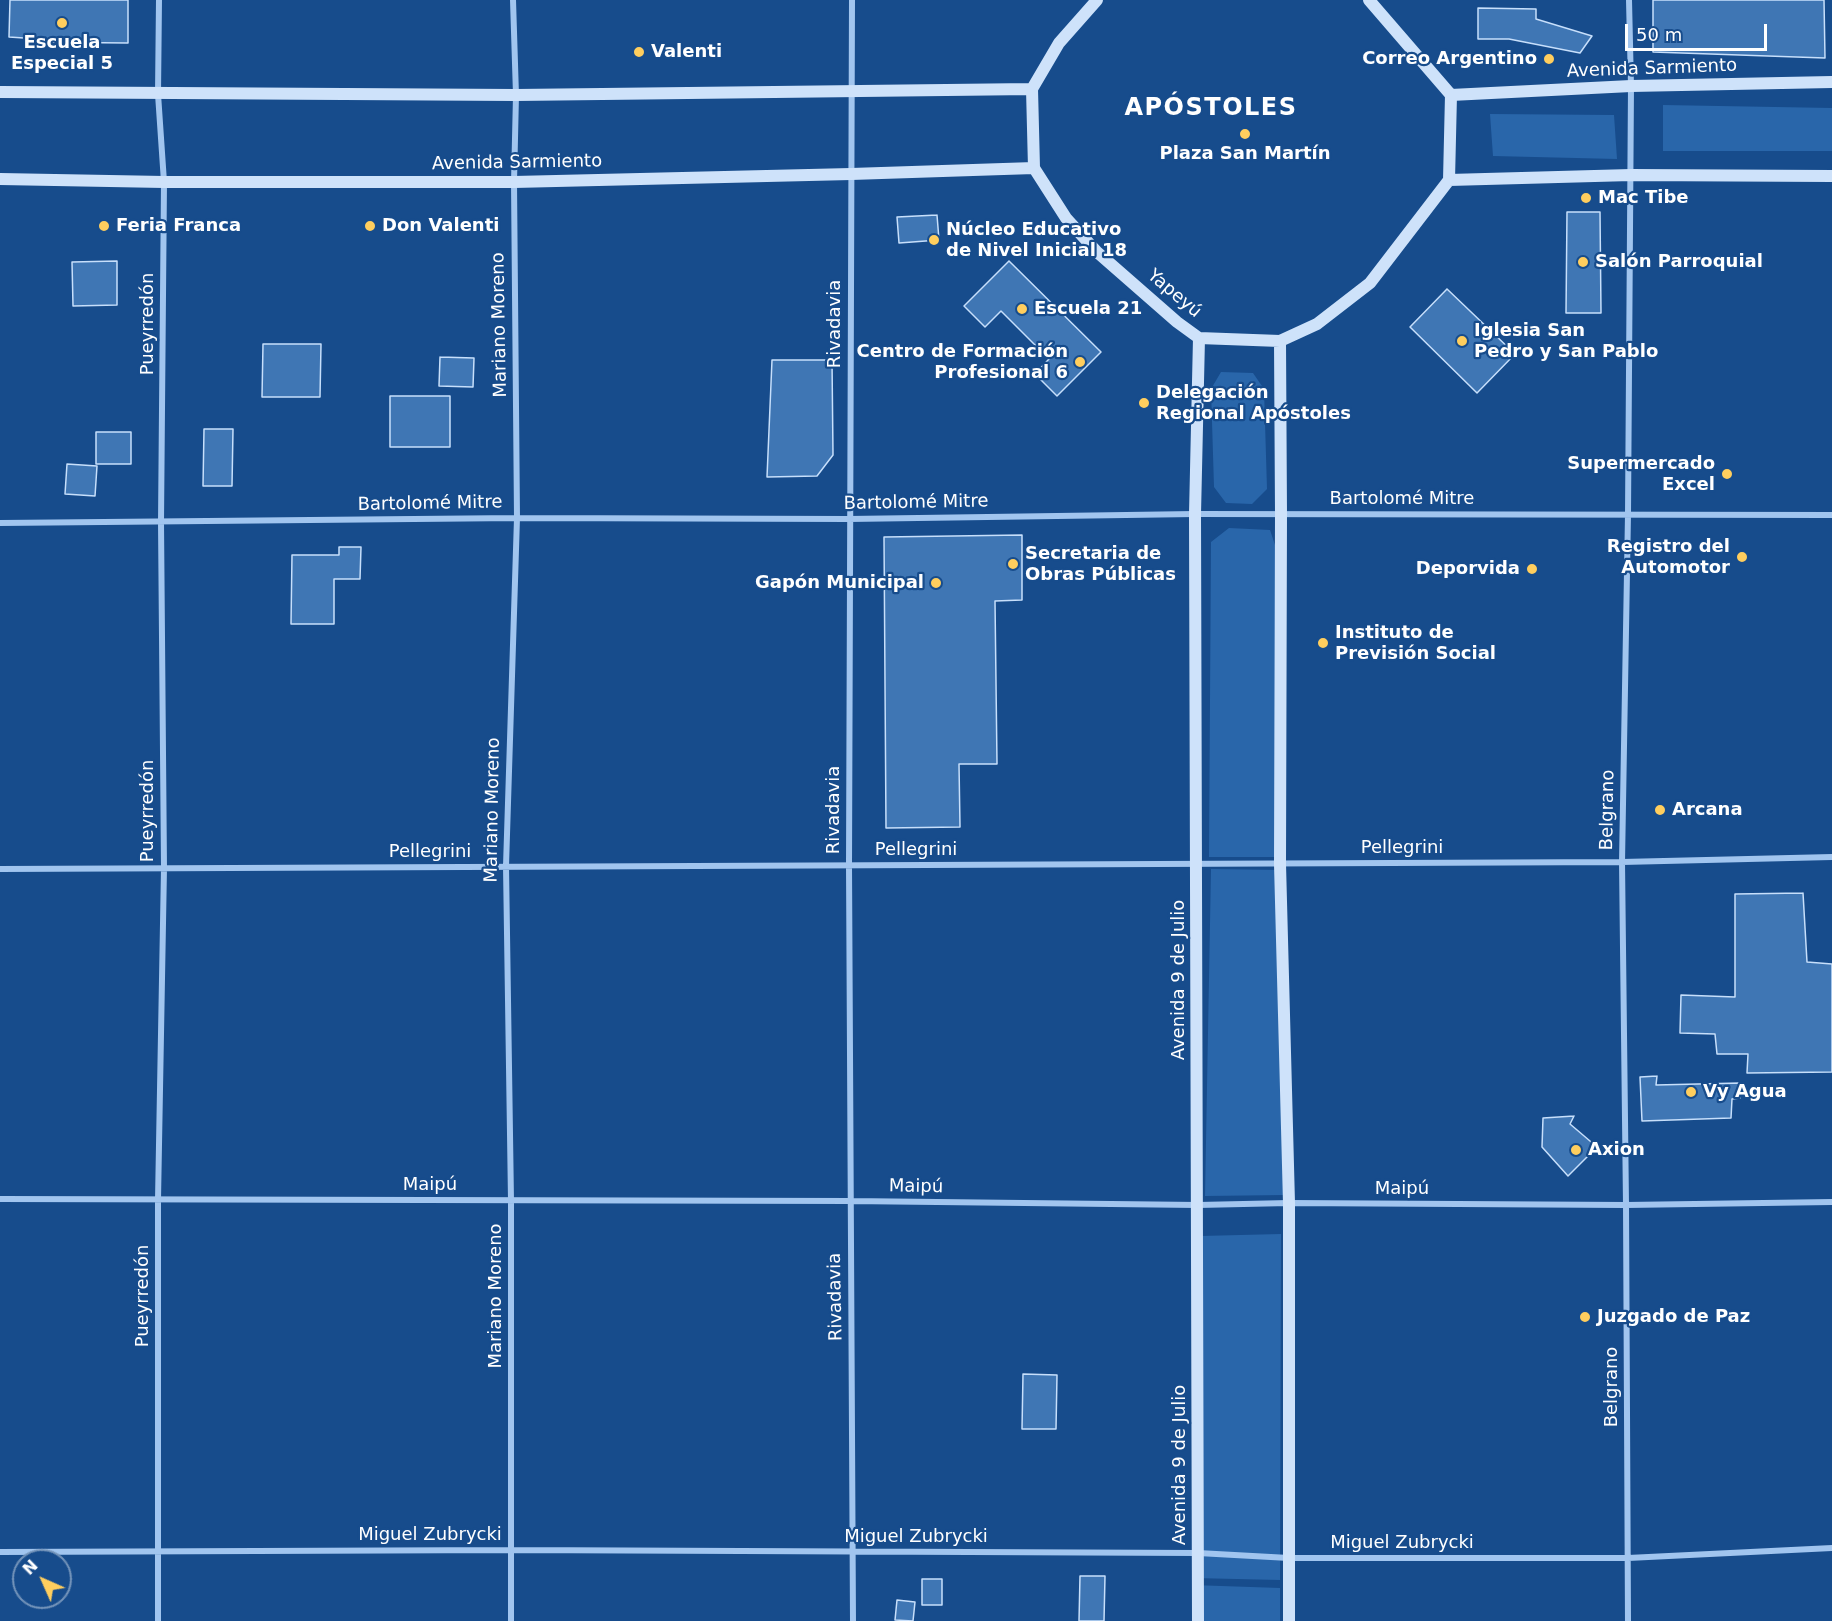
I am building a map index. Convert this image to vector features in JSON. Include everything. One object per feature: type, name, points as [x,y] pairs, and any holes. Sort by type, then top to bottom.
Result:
[{"type":"main road","points":[[1034,168],[1032,89],[1059,44],[1097,0]]},
{"type":"main road","points":[[1199,338],[1280,341],[1317,324],[1370,283],[1449,180],[1451,95],[1369,0]]},
{"type":"main road","name":"Avenida Sarmiento","points":[[1451,95],[1631,86],[1832,82]]},
{"type":"main road","points":[[0,92],[516,95],[1032,89]]},
{"type":"main road","name":"Avenida Sarmiento","points":[[0,179],[164,182],[514,182],[1034,168]]},
{"type":"main road","name":"Yapeyú","points":[[1034,168],[1066,218],[1097,252],[1177,322],[1199,338]]},
{"type":"main road","points":[[1449,180],[1630,175],[1832,176]]},
{"type":"main road","name":"Avenida 9 de Julio","points":[[1198,1621],[1195,514],[1199,338]]},
{"type":"main road","points":[[1280,341],[1280,864],[1288,1203],[1289,1621]]},
{"type":"street","name":"Pueyrredón","points":[[158,1621],[158,1200],[164,868],[161,522],[164,182],[158,94],[159,0]]},
{"type":"street","name":"Mariano Moreno","points":[[511,1621],[511,1201],[506,867],[517,518],[514,182],[516,95],[513,0]]},
{"type":"street","name":"Rivadavia","points":[[852,0],[849,865],[854,1621]]},
{"type":"street","name":"Belgrano","points":[[1628,1621],[1622,862],[1628,514],[1631,86],[1629,0]]},
{"type":"street","name":"Bartolomé Mitre","points":[[0,523],[517,518],[849,519],[1195,514],[1832,515]]},
{"type":"street","name":"Pellegrini","points":[[0,868],[1622,862],[1832,856]]},
{"type":"street","name":"Maipú","points":[[0,1199],[850,1201],[1198,1205],[1288,1203],[1626,1205],[1832,1202]]},
{"type":"street","name":"Miguel Zubrycki","points":[[0,1552],[512,1550],[1198,1553],[1289,1558],[1628,1558],[1832,1548]]},
{"type":"shaded area","points":[[1663,105],[1832,108],[1832,151],[1663,151]]},
{"type":"shaded area","points":[[1490,114],[1614,115],[1617,159],[1493,156]]},
{"type":"shaded area","points":[[1221,372],[1253,373],[1264,389],[1267,489],[1252,504],[1226,503],[1214,487],[1211,389]]},
{"type":"shaded area","points":[[1229,528],[1270,530],[1276,548],[1281,857],[1209,857],[1211,542]]},
{"type":"shaded area","points":[[1211,869],[1281,870],[1285,1195],[1205,1196]]},
{"type":"shaded area","points":[[1281,1234],[1280,1580],[1193,1578],[1200,1236]]},
{"type":"shaded area","points":[[1192,1585],[1280,1588],[1280,1621],[1192,1621]]},
{"type":"building","points":[[10,0],[128,0],[128,43],[24,42],[24,38],[9,37]]},
{"type":"building","points":[[1653,0],[1824,0],[1825,58],[1653,52]]},
{"type":"building","points":[[1478,8],[1536,9],[1536,19],[1592,36],[1580,53],[1509,39],[1478,39]]},
{"type":"building","name":"Salón Parroquial","points":[[1567,212],[1600,212],[1601,313],[1566,313]]},
{"type":"building","points":[[937,215],[939,240],[899,243],[897,217]]},
{"type":"building","points":[[117,261],[117,305],[73,306],[72,262]]},
{"type":"building","points":[[1009,261],[1101,352],[1057,396],[1035,374],[1049,359],[1001,311],[985,327],[964,306]]},
{"type":"building","name":"Iglesia San Pedro y San Pablo","points":[[1447,289],[1515,354],[1477,393],[1410,327]]},
{"type":"building","points":[[263,344],[321,344],[320,397],[262,397]]},
{"type":"building","points":[[440,357],[474,358],[473,387],[439,386]]},
{"type":"building","points":[[772,360],[832,360],[833,455],[817,476],[767,477]]},
{"type":"building","points":[[390,396],[450,396],[450,447],[390,447]]},
{"type":"building","points":[[204,429],[233,429],[232,486],[203,486]]},
{"type":"building","points":[[96,432],[131,432],[131,464],[96,464]]},
{"type":"building","points":[[67,464],[97,466],[95,496],[65,494]]},
{"type":"building","points":[[1022,535],[1022,600],[995,601],[997,764],[959,764],[960,827],[886,828],[884,537]]},
{"type":"building","points":[[339,547],[361,547],[360,579],[334,579],[334,624],[291,624],[292,555],[339,555]]},
{"type":"building","points":[[1803,893],[1807,962],[1832,964],[1832,1072],[1747,1073],[1748,1054],[1717,1054],[1715,1034],[1680,1033],[1681,995],[1735,997],[1735,894]]},
{"type":"building","name":"Vy Agua","points":[[1657,1076],[1656,1085],[1740,1083],[1740,1098],[1732,1099],[1731,1118],[1642,1121],[1640,1077]]},
{"type":"building","points":[[1574,1116],[1570,1124],[1597,1147],[1568,1176],[1542,1147],[1543,1118]]},
{"type":"building","points":[[1023,1374],[1057,1375],[1056,1429],[1022,1429]]},
{"type":"building","points":[[1080,1576],[1105,1576],[1104,1621],[1079,1621]]},
{"type":"building","points":[[922,1579],[942,1579],[942,1605],[922,1605]]},
{"type":"building","points":[[897,1600],[915,1602],[913,1621],[895,1620]]},
{"type":"place","name":"Escuela Especial 5","points":[[62,23]]},
{"type":"place","name":"Valenti","points":[[639,52]]},
{"type":"place","name":"Correo Argentino","points":[[1549,59]]},
{"type":"place","name":"Plaza San Martín","points":[[1245,134]]},
{"type":"place","name":"Mac Tibe","points":[[1586,198]]},
{"type":"place","name":"Feria Franca","points":[[104,226]]},
{"type":"place","name":"Don Valenti","points":[[370,226]]},
{"type":"place","name":"Núcleo Educativo de Nivel Inicial 18","points":[[934,240]]},
{"type":"place","name":"Salón Parroquial","points":[[1583,262]]},
{"type":"place","name":"Escuela 21","points":[[1022,309]]},
{"type":"place","name":"Iglesia San Pedro y San Pablo","points":[[1462,341]]},
{"type":"place","name":"Centro de Formación Profesional 6","points":[[1080,362]]},
{"type":"place","name":"Delegación Regional Apóstoles","points":[[1144,403]]},
{"type":"place","name":"Supermercado Excel","points":[[1727,474]]},
{"type":"place","name":"Registro del Automotor","points":[[1742,557]]},
{"type":"place","name":"Secretaria de Obras Públicas","points":[[1013,564]]},
{"type":"place","name":"Deporvida","points":[[1532,569]]},
{"type":"place","name":"Gapón Municipal","points":[[936,583]]},
{"type":"place","name":"Instituto de Previsión Social","points":[[1323,643]]},
{"type":"place","name":"Arcana","points":[[1660,810]]},
{"type":"place","name":"Vy Agua","points":[[1691,1092]]},
{"type":"place","name":"Axion","points":[[1576,1150]]},
{"type":"place","name":"Juzgado de Paz","points":[[1585,1317]]},
{"type":"district","name":"APÓSTOLES","points":[[1211,109]]}]
